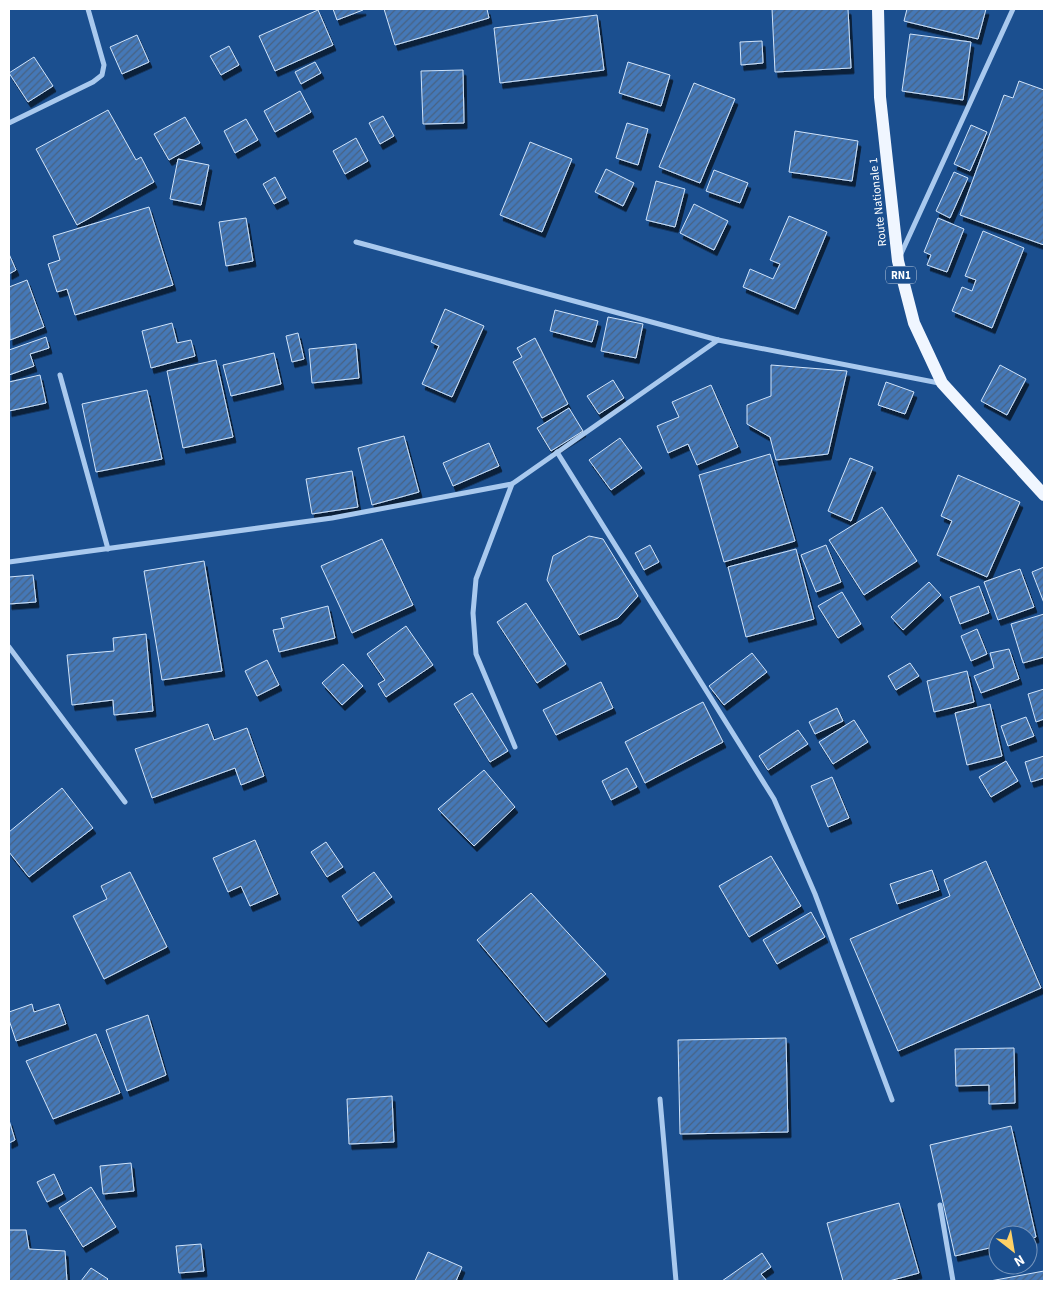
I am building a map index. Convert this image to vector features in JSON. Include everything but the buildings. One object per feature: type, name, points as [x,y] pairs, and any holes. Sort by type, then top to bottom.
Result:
[{"type":"main road","name":"Route Nationale 1","points":[[878,9],[880,97],[898,261],[914,323],[942,383],[1044,495]]},
{"type":"street","points":[[9,123],[93,82],[102,75],[104,65],[88,9]]},
{"type":"street","points":[[898,261],[1013,9]]},
{"type":"street","points":[[356,242],[718,340],[942,383]]},
{"type":"street","points":[[9,562],[332,518],[512,484],[718,340]]},
{"type":"street","points":[[60,375],[108,549]]},
{"type":"street","points":[[557,452],[774,799],[815,894],[892,1100]]},
{"type":"street","points":[[512,484],[476,579],[473,613],[476,654],[515,747]]},
{"type":"street","points":[[9,647],[125,802]]},
{"type":"street","points":[[660,1099],[676,1281]]},
{"type":"street","points":[[940,1205],[953,1281]]}]
